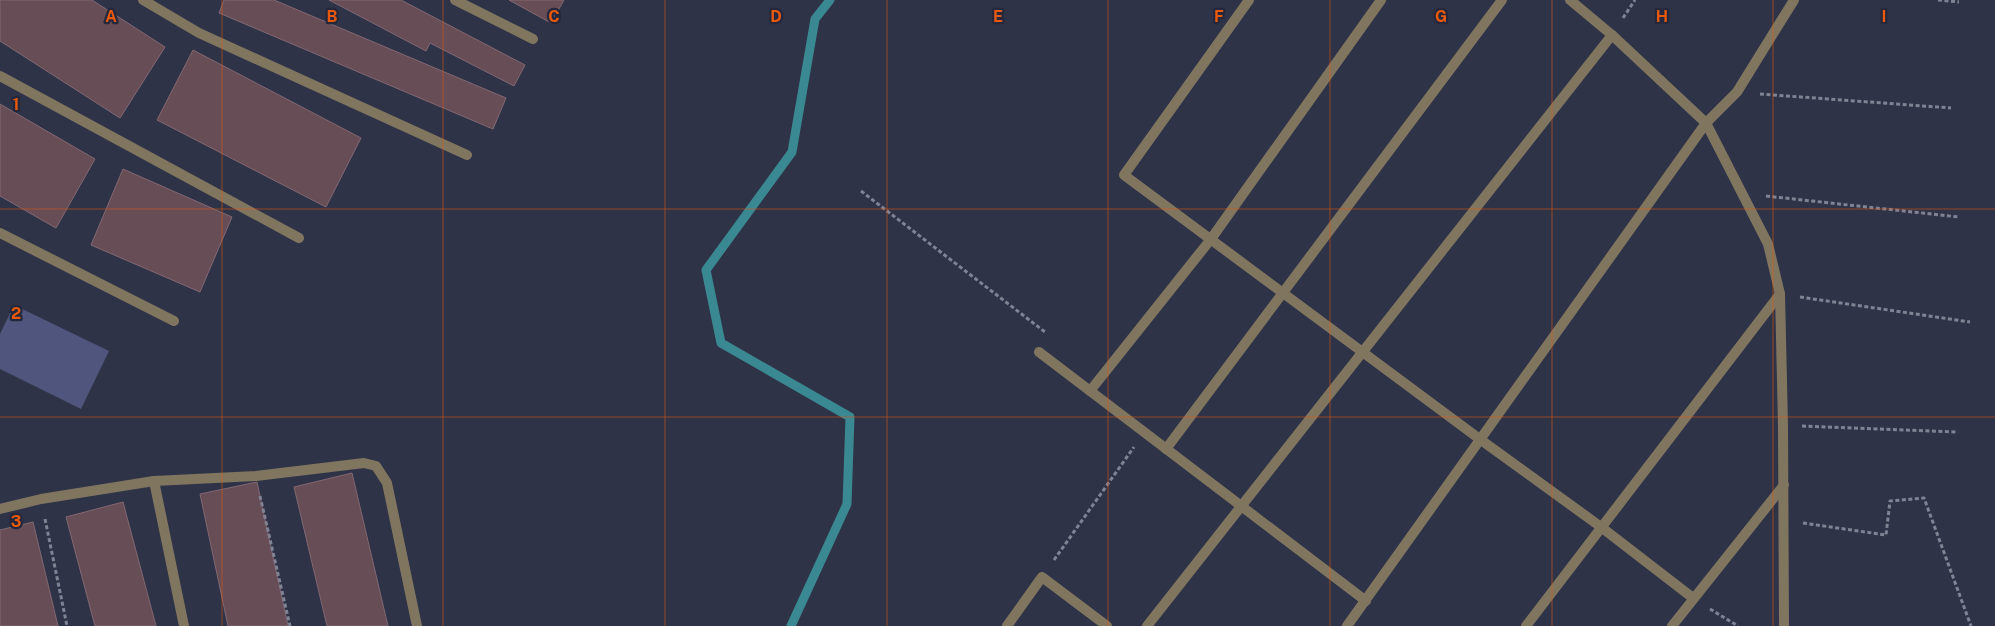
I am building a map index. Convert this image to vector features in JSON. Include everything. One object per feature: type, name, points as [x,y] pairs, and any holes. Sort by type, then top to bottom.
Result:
[{"type":"street","points":[[143,0],[199,33],[467,155]]},
{"type":"street","points":[[455,0],[533,39]]},
{"type":"street","points":[[1249,0],[1124,175],[1601,527],[1693,598]]},
{"type":"street","points":[[1090,391],[1211,239],[1380,0]]},
{"type":"street","points":[[1166,449],[1502,0]]},
{"type":"street","points":[[1570,0],[1612,35],[1706,123],[1768,244],[1780,294],[1784,485],[1784,626]]},
{"type":"street","points":[[1347,626],[1706,123],[1737,92],[1794,0]]},
{"type":"street","points":[[1147,626],[1612,35]]},
{"type":"street","points":[[0,76],[299,238]]},
{"type":"street","points":[[0,233],[174,321]]},
{"type":"street","points":[[1526,626],[1780,294]]},
{"type":"street","points":[[1039,352],[1366,601]]},
{"type":"street","points":[[0,509],[41,499],[154,481],[256,476],[364,463],[376,466],[386,483],[416,626]]},
{"type":"street","points":[[154,481],[184,626]]},
{"type":"street","points":[[1672,626],[1784,485]]},
{"type":"street","points":[[1007,626],[1042,577],[1107,626]]},
{"type":"path","points":[[1938,0],[1959,2]]},
{"type":"path","points":[[1737,92],[1951,108]]},
{"type":"path","points":[[861,191],[1050,336],[1039,352]]},
{"type":"path","points":[[1744,194],[1959,217]]},
{"type":"path","points":[[1780,294],[1970,322]]},
{"type":"path","points":[[1783,426],[1958,432]]},
{"type":"path","points":[[1042,577],[1144,432]]},
{"type":"path","points":[[256,476],[290,626]]},
{"type":"path","points":[[1784,520],[1886,535],[1890,501],[1924,498],[1970,626]]},
{"type":"path","points":[[41,499],[67,626]]},
{"type":"path","points":[[1693,598],[1738,626]]},
{"type":"shaded area","points":[[14,305],[109,351],[81,409],[0,369],[0,334]]},
{"type":"building","points":[[0,0],[92,0],[165,47],[120,118],[0,41]]},
{"type":"building","points":[[224,0],[274,0],[506,98],[493,129],[219,13]]},
{"type":"building","points":[[329,0],[401,0],[525,65],[514,86],[430,43],[426,51]]},
{"type":"building","points":[[509,0],[564,0],[551,23]]},
{"type":"building","points":[[193,50],[361,138],[326,207],[157,120]]},
{"type":"building","points":[[0,104],[95,159],[56,228],[0,196]]},
{"type":"building","points":[[123,169],[232,217],[200,292],[91,245]]},
{"type":"building","points":[[352,473],[388,626],[327,626],[294,487]]},
{"type":"building","points":[[257,482],[288,626],[228,626],[200,494]]},
{"type":"building","points":[[123,502],[156,626],[95,626],[66,517]]},
{"type":"building","points":[[33,522],[58,626],[0,626],[0,530]]},
{"type":"waterway","points":[[791,626],[847,504],[850,417],[721,343],[706,270],[792,152],[815,19],[830,0]]}]
